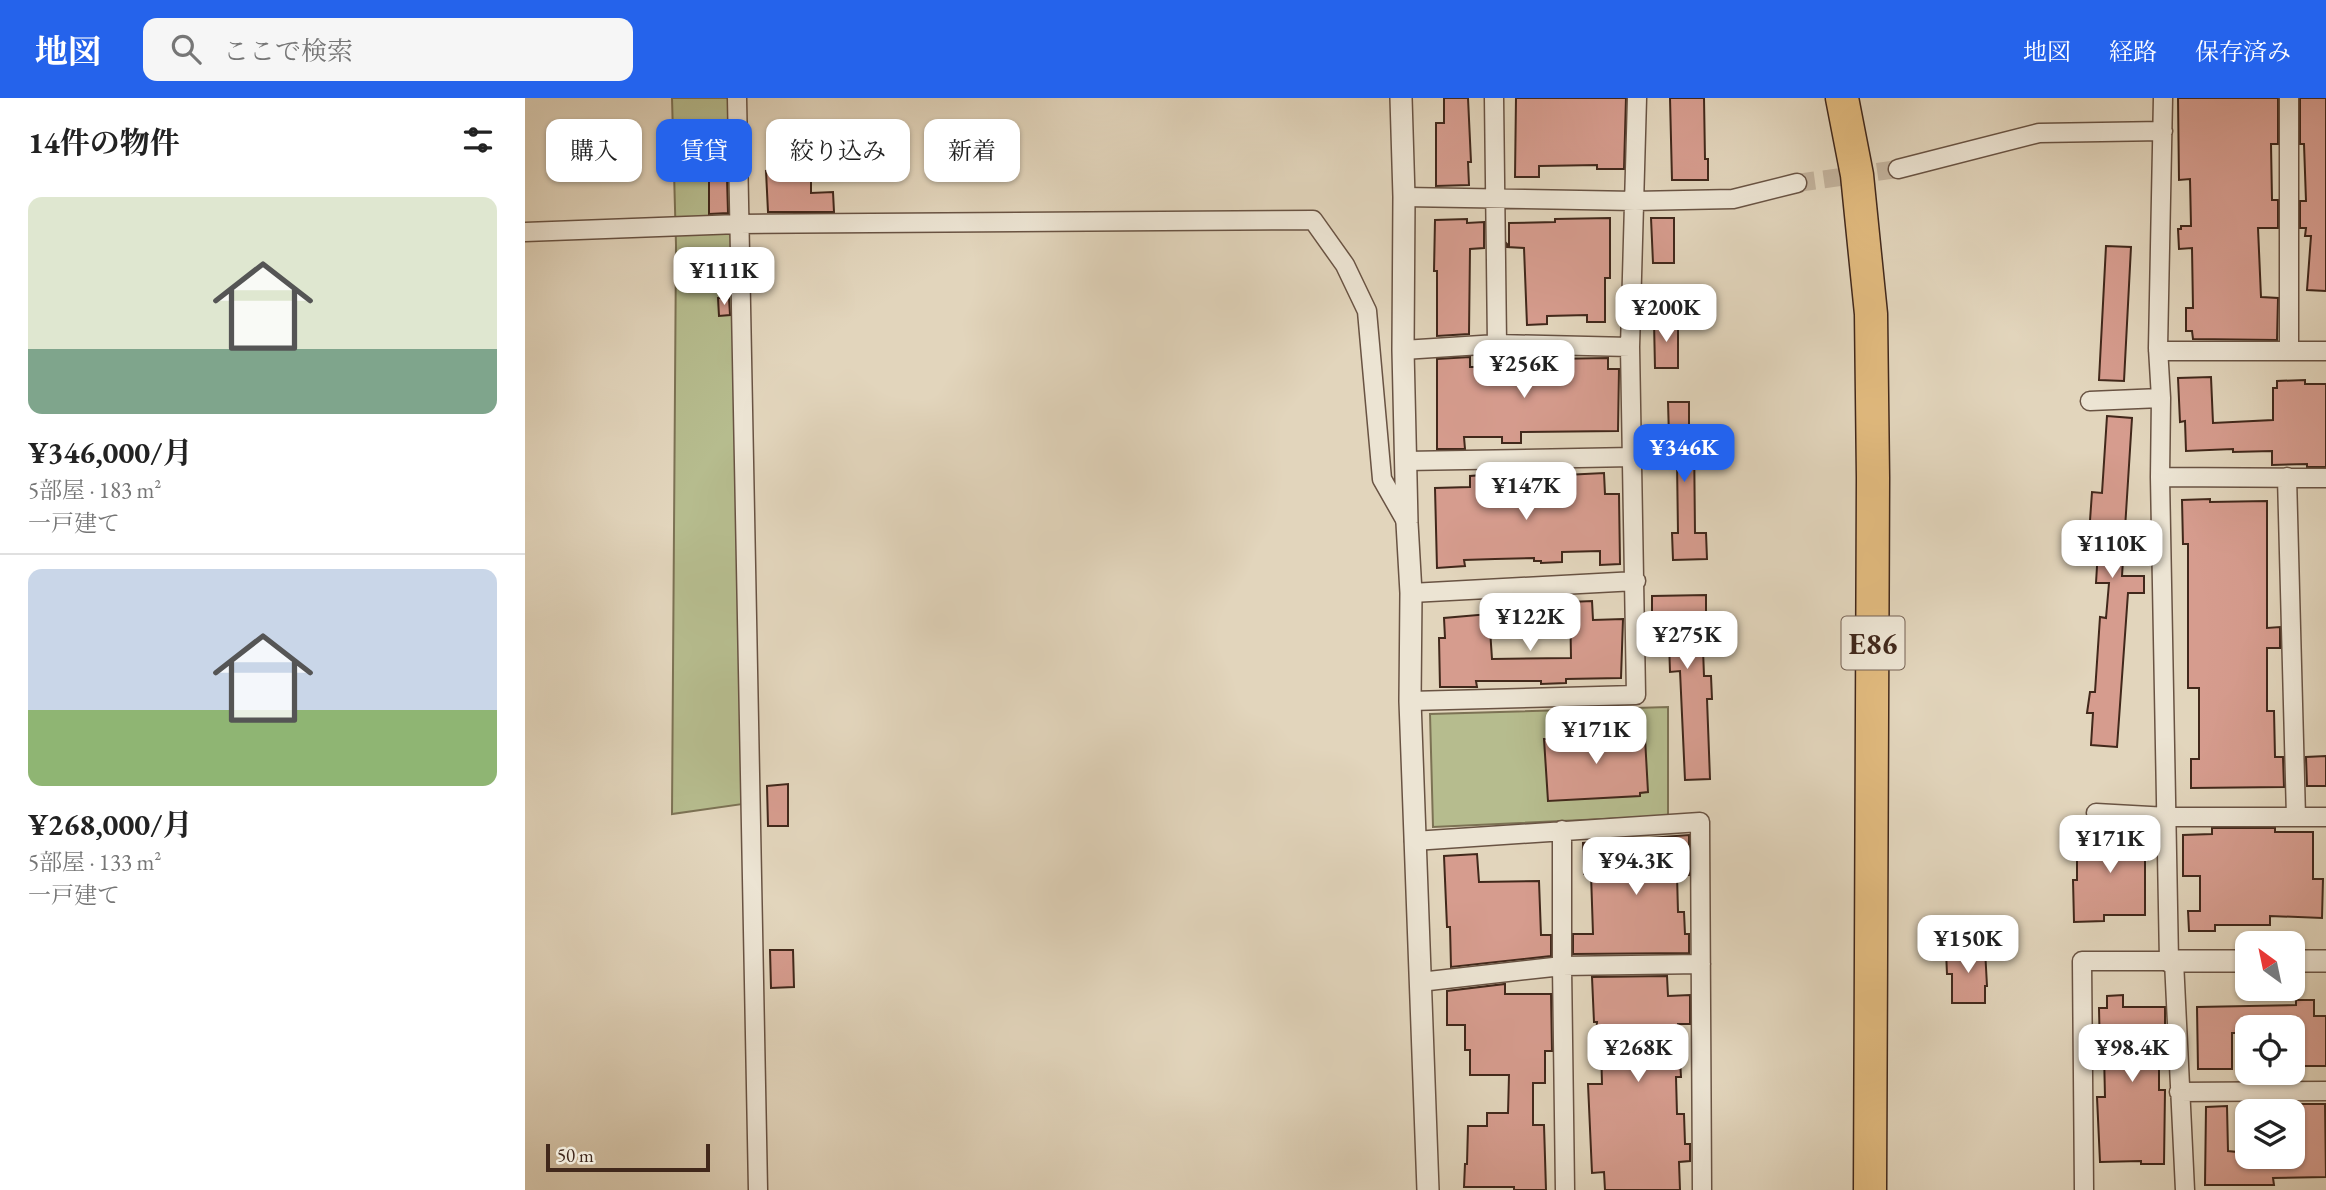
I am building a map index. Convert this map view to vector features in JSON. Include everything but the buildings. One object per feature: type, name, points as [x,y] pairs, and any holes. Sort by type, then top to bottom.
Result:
[{"type":"highway","name":"E86","points":[[1842,98],[1857,175],[1871,314],[1873,506],[1870,1190]]},
{"type":"street","points":[[737,98],[758,1190]]},
{"type":"street","points":[[1401,98],[1405,461],[1411,593],[1410,701],[1428,1190]]},
{"type":"street","points":[[1494,98],[1493,199],[1497,344]]},
{"type":"street","points":[[1410,701],[1636,695],[1630,347],[1637,98]]},
{"type":"street","points":[[2163,98],[2158,351],[2161,398],[2160,477],[2171,961],[2185,1190]]},
{"type":"street","points":[[2289,98],[2289,351]]},
{"type":"street","points":[[1898,169],[2039,133],[2163,131]]},
{"type":"street","points":[[1404,197],[1635,201],[1733,199],[1797,183]]},
{"type":"street","points":[[525,232],[739,224],[1313,220],[1345,265],[1367,311],[1381,479],[1407,523]]},
{"type":"street","points":[[1403,350],[1497,344],[1630,347]]},
{"type":"street","points":[[2158,351],[2326,351]]},
{"type":"street","points":[[2089,401],[2161,398]]},
{"type":"street","points":[[1405,461],[1633,457]]},
{"type":"street","points":[[2160,477],[2326,478]]},
{"type":"street","points":[[2287,477],[2296,817]]},
{"type":"street","points":[[1411,593],[1636,581]]},
{"type":"street","points":[[2096,813],[2168,817],[2326,817]]},
{"type":"street","points":[[1414,841],[1700,822],[1702,1190]]},
{"type":"street","points":[[1562,830],[1565,1190]]},
{"type":"street","points":[[2084,1190],[2082,961],[2235,961]]},
{"type":"street","points":[[2305,961],[2326,961]]},
{"type":"street","points":[[1420,982],[1562,966],[1701,964]]},
{"type":"street","points":[[2179,1092],[2326,1091]]},
{"type":"green space","points":[[672,98],[733,98],[733,119],[673,119]]},
{"type":"green space","points":[[674,182],[734,182],[743,804],[672,814]]},
{"type":"green space","points":[[1668,707],[1668,816],[1433,827],[1430,714]]},
{"type":"tunnel","points":[[1797,183],[1898,169]]}]
